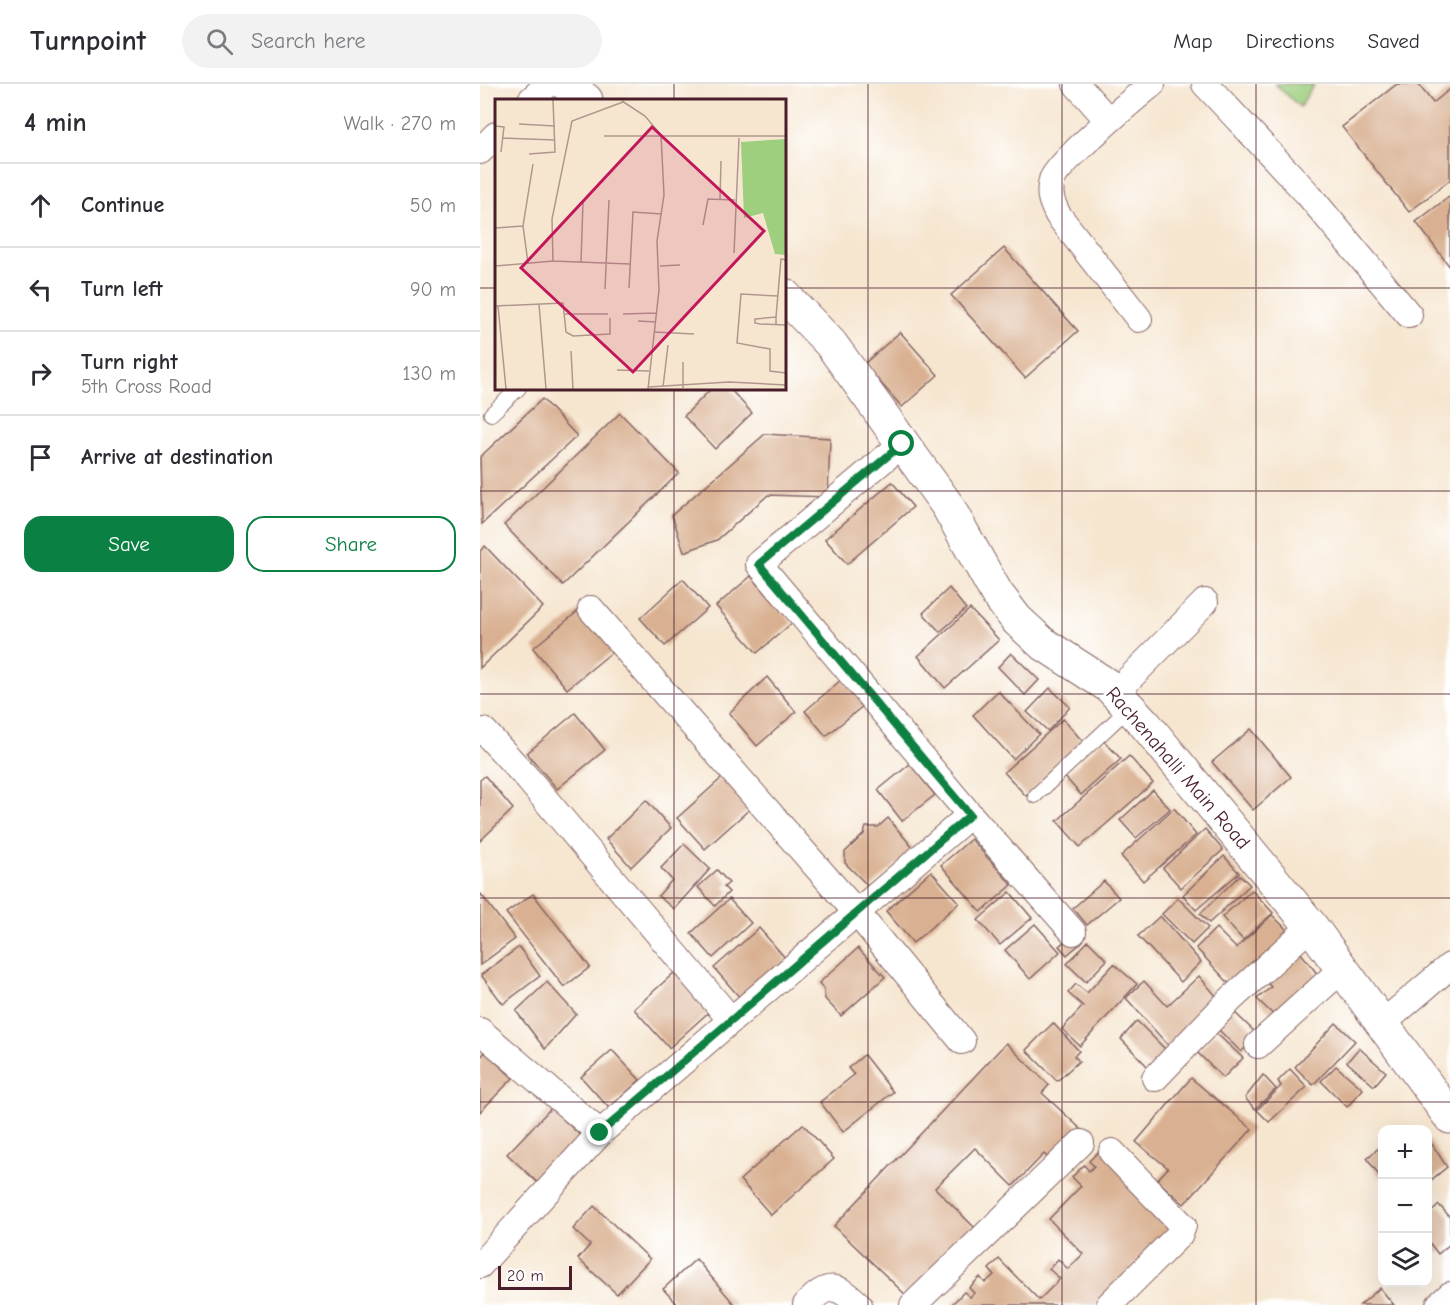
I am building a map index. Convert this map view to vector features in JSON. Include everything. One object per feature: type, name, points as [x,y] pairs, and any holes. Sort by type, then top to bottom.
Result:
[{"type":"street","points":[[532,99],[548,84]]},
{"type":"street","points":[[566,84],[585,99]]},
{"type":"street","points":[[1076,84],[1108,120]]},
{"type":"street","points":[[1139,319],[1058,215],[1050,199],[1052,178],[1108,120],[1152,84]]},
{"type":"street","points":[[1205,84],[1307,193],[1408,315]]},
{"type":"street","points":[[480,151],[495,136]]},
{"type":"street","name":"Rachenahalli Main Road","points":[[786,297],[831,344],[947,505],[997,594],[1017,620],[1042,643],[1122,701],[1220,813],[1311,926],[1450,1117]]},
{"type":"street","points":[[902,444],[759,564],[970,815],[1073,932]]},
{"type":"street","points":[[1122,701],[1205,602]]},
{"type":"street","points":[[591,609],[857,913],[962,1041]]},
{"type":"street","points":[[484,731],[528,779],[731,1020]]},
{"type":"street","points":[[483,1256],[600,1133],[970,815]]},
{"type":"street","points":[[1155,1078],[1230,1000],[1311,926]]},
{"type":"street","points":[[1383,1023],[1450,966]]},
{"type":"street","points":[[1258,1045],[1342,969]]},
{"type":"street","points":[[480,1030],[600,1133]]},
{"type":"street","points":[[913,1305],[1081,1143]]},
{"type":"street","points":[[1109,1305],[1180,1234],[1183,1226],[1112,1152]]},
{"type":"street","points":[[806,1305],[816,1295],[832,1287],[843,1290],[859,1305]]},
{"type":"street","points":[[1438,1305],[1450,1295]]},
{"type":"lane","points":[[491,414],[517,390]]},
{"type":"lane","points":[[1035,796],[1122,701]]},
{"type":"green space","points":[[1275,84],[1314,84],[1300,107]]},
{"type":"building","points":[[1397,84],[1418,84],[1433,103],[1450,89],[1450,180],[1409,212],[1342,127]]},
{"type":"building","points":[[1450,196],[1450,267],[1416,222]]},
{"type":"building","points":[[1004,248],[1078,331],[1025,378],[951,295]]},
{"type":"building","points":[[900,332],[938,375],[902,407],[864,364]]},
{"type":"building","points":[[710,390],[731,390],[752,413],[715,449],[684,416]]},
{"type":"building","points":[[542,399],[577,436],[482,524],[480,457]]},
{"type":"building","points":[[620,413],[679,473],[563,585],[504,525]]},
{"type":"building","points":[[765,434],[830,438],[828,497],[768,495],[717,540],[684,552],[672,515]]},
{"type":"building","points":[[892,482],[913,507],[847,564],[825,539]]},
{"type":"building","points":[[485,546],[543,607],[480,668],[480,551]]},
{"type":"building","points":[[751,576],[792,623],[757,653],[716,606]]},
{"type":"building","points":[[683,579],[708,608],[665,646],[640,618]]},
{"type":"building","points":[[949,588],[966,609],[940,632],[923,613]]},
{"type":"building","points":[[583,607],[617,648],[567,689],[533,648]]},
{"type":"building","points":[[970,609],[999,640],[945,688],[918,656]]},
{"type":"building","points":[[1011,653],[1039,680],[1025,695],[998,667]]},
{"type":"building","points":[[767,677],[796,712],[757,746],[729,713]]},
{"type":"building","points":[[842,679],[864,705],[826,736],[805,711]]},
{"type":"building","points":[[1050,688],[1070,707],[1048,731],[1027,712]]},
{"type":"building","points":[[998,691],[1039,734],[1013,759],[973,715]]},
{"type":"building","points":[[575,713],[605,750],[557,789],[527,753]]},
{"type":"building","points":[[1063,719],[1085,744],[1026,796],[1004,772]]},
{"type":"building","points":[[1251,729],[1291,777],[1253,810],[1212,762]]},
{"type":"building","points":[[1103,740],[1121,759],[1081,795],[1065,777]]},
{"type":"building","points":[[1129,756],[1153,783],[1080,847],[1057,821]]},
{"type":"building","points":[[910,764],[935,795],[902,821],[878,790]]},
{"type":"building","points":[[485,776],[513,809],[480,841],[480,780]]},
{"type":"building","points":[[724,776],[752,807],[705,849],[677,818]]},
{"type":"building","points":[[1153,790],[1170,809],[1136,838],[1120,820]]},
{"type":"building","points":[[646,800],[671,828],[631,867],[606,839]]},
{"type":"building","points":[[1174,808],[1196,835],[1143,881],[1121,856]]},
{"type":"building","points":[[888,818],[914,849],[870,888],[845,863],[845,852],[864,834],[866,827],[878,827]]},
{"type":"building","points":[[1205,829],[1223,850],[1181,888],[1163,868]]},
{"type":"building","points":[[971,839],[1012,885],[981,912],[941,865]]},
{"type":"building","points":[[684,844],[710,869],[674,909],[658,896],[672,880],[661,868]]},
{"type":"building","points":[[1224,856],[1239,873],[1196,910],[1183,895]]},
{"type":"building","points":[[717,870],[729,883],[724,887],[729,892],[715,906],[698,887]]},
{"type":"building","points":[[931,871],[959,903],[913,943],[886,911]]},
{"type":"building","points":[[1240,875],[1250,885],[1209,923],[1200,914]]},
{"type":"building","points":[[1104,881],[1119,898],[1087,925],[1073,908]]},
{"type":"building","points":[[1252,890],[1273,913],[1243,940],[1222,917]]},
{"type":"building","points":[[1010,892],[1032,918],[1000,945],[978,920]]},
{"type":"building","points":[[480,893],[515,939],[480,965]]},
{"type":"building","points":[[533,894],[590,967],[564,987],[506,913]]},
{"type":"building","points":[[1178,898],[1208,928],[1192,944],[1162,914]]},
{"type":"building","points":[[729,899],[751,923],[713,958],[691,933]]},
{"type":"building","points":[[1272,915],[1294,937],[1237,992],[1196,948],[1216,928],[1236,948]]},
{"type":"building","points":[[1160,916],[1201,962],[1181,982],[1138,936]]},
{"type":"building","points":[[1035,924],[1060,952],[1030,979],[1005,950]]},
{"type":"building","points":[[759,928],[787,960],[742,1000],[714,968]]},
{"type":"building","points":[[1074,933],[1081,943],[1067,955],[1059,946]]},
{"type":"building","points":[[1088,941],[1107,960],[1086,982],[1067,964]]},
{"type":"building","points":[[519,947],[540,976],[503,1004],[481,975]]},
{"type":"building","points":[[858,948],[885,977],[841,1016],[825,999],[824,990],[819,983]]},
{"type":"building","points":[[1297,948],[1322,980],[1279,1020],[1257,999],[1271,987],[1264,979]]},
{"type":"building","points":[[1114,964],[1137,984],[1080,1046],[1062,1029],[1083,1006],[1068,993],[1076,984],[1087,993]]},
{"type":"building","points":[[676,971],[711,1010],[669,1048],[634,1009]]},
{"type":"building","points":[[1199,976],[1223,1004],[1174,1052],[1126,998],[1144,981],[1167,1006]]},
{"type":"building","points":[[547,982],[576,1014],[545,1049],[516,1011]]},
{"type":"building","points":[[1230,1008],[1258,1035],[1241,1052],[1214,1025]]},
{"type":"building","points":[[1137,1021],[1167,1051],[1149,1068],[1121,1039]]},
{"type":"building","points":[[1053,1023],[1079,1051],[1074,1056],[1079,1061],[1057,1081],[1026,1050]]},
{"type":"building","points":[[1336,1023],[1355,1041],[1313,1085],[1295,1067]]},
{"type":"building","points":[[1216,1033],[1243,1058],[1223,1078],[1197,1052]]},
{"type":"building","points":[[1006,1043],[1049,1085],[1042,1093],[1083,1131],[1053,1162],[1044,1154],[1013,1186],[975,1148],[935,1188],[977,1230],[910,1299],[834,1226]]},
{"type":"building","points":[[1359,1048],[1386,1072],[1374,1086],[1347,1062]]},
{"type":"building","points":[[612,1050],[640,1080],[609,1108],[581,1077]]},
{"type":"building","points":[[485,1052],[513,1078],[480,1112],[480,1058]]},
{"type":"building","points":[[864,1055],[893,1092],[843,1132],[820,1102],[854,1075],[848,1068]]},
{"type":"building","points":[[1336,1066],[1363,1089],[1347,1107],[1321,1081]]},
{"type":"building","points":[[1290,1069],[1307,1087],[1269,1122],[1257,1110],[1281,1086],[1278,1081]]},
{"type":"building","points":[[1263,1075],[1276,1089],[1255,1109],[1245,1098]]},
{"type":"building","points":[[1191,1078],[1252,1129],[1184,1204],[1157,1180],[1168,1168],[1136,1142]]},
{"type":"building","points":[[551,1108],[582,1137],[538,1183],[507,1154]]},
{"type":"building","points":[[803,1124],[834,1159],[771,1215],[740,1180]]},
{"type":"building","points":[[1432,1144],[1447,1167],[1432,1179]]},
{"type":"building","points":[[1102,1148],[1176,1224],[1096,1305],[951,1305],[964,1292],[970,1297],[974,1293],[969,1288],[980,1277],[985,1283],[994,1275],[989,1269],[999,1259],[1039,1300],[1060,1279],[1049,1269],[1058,1259],[1068,1269],[1083,1254],[1049,1219],[1081,1186],[1072,1177],[1084,1165],[1089,1171],[1094,1166],[1089,1161]]},
{"type":"building","points":[[1378,1149],[1378,1174],[1367,1158]]},
{"type":"building","points":[[1439,1205],[1450,1217],[1450,1244],[1438,1254],[1432,1246],[1432,1211]]},
{"type":"building","points":[[594,1206],[650,1259],[617,1294],[578,1259],[590,1245],[573,1229]]},
{"type":"building","points":[[696,1259],[735,1305],[678,1305],[663,1289]]},
{"type":"building","points":[[1380,1288],[1394,1305],[1360,1305]]},
{"type":"route","points":[[600,1133],[970,815],[759,564],[902,444]]}]
